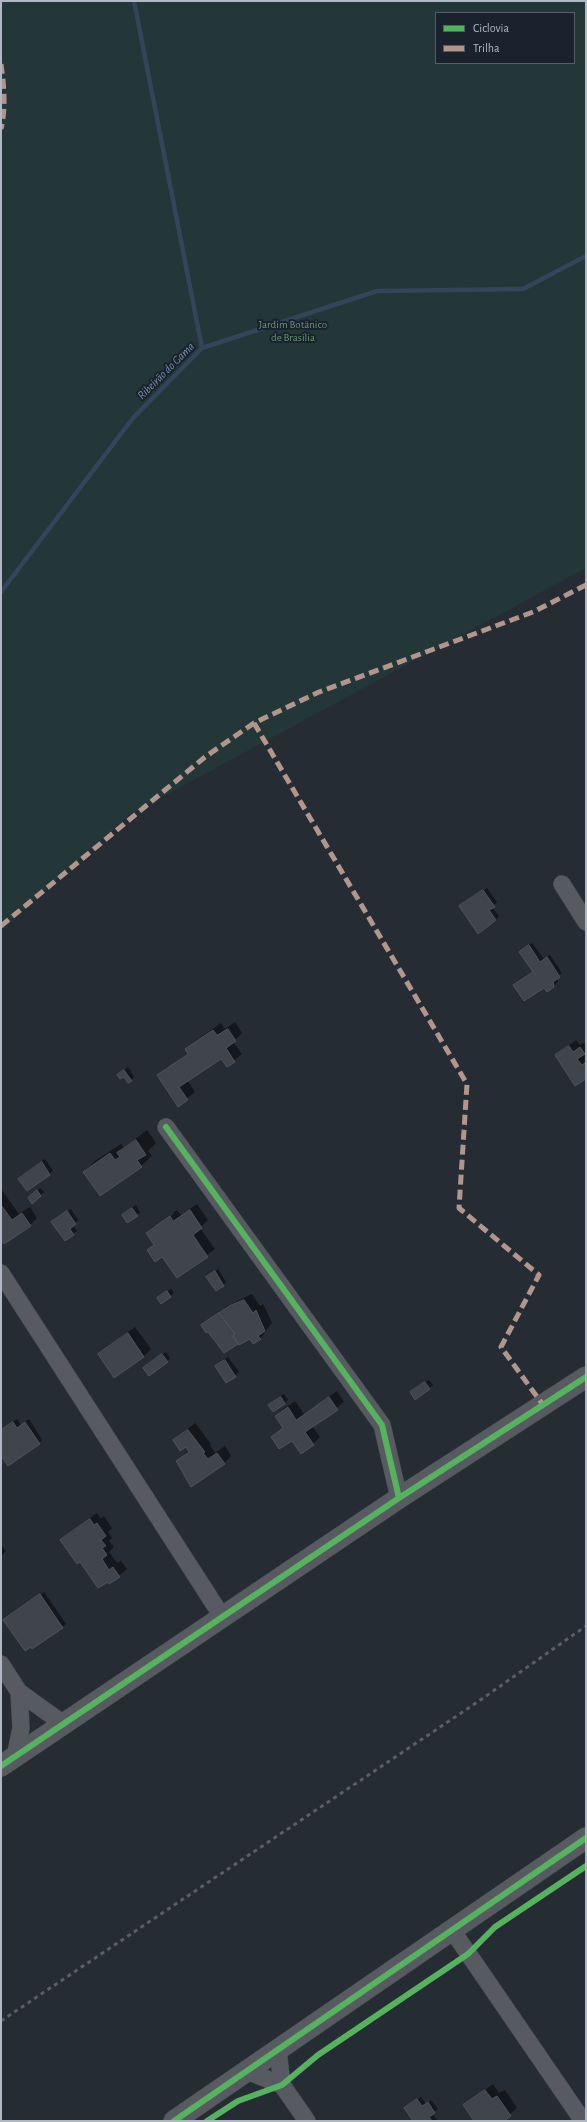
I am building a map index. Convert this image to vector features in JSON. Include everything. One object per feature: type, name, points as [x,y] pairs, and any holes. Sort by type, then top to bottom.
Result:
[{"type":"street","points":[[562,884],[586,922]]},
{"type":"street","points":[[166,1127],[382,1425],[399,1498]]},
{"type":"street","points":[[1,1273],[223,1618]]},
{"type":"street","points":[[8,1762],[65,1725],[399,1498],[586,1377]]},
{"type":"street","points":[[1,1664],[19,1692],[65,1725]]},
{"type":"street","points":[[8,1762],[21,1728],[19,1692]]},
{"type":"street","points":[[174,2121],[586,1838]]},
{"type":"street","points":[[452,1930],[583,2121]]},
{"type":"street","points":[[278,2049],[282,2085],[307,2121]]},
{"type":"street","points":[[247,2071],[282,2085]]},
{"type":"green space","name":"Jardim Botânico de Brasília","points":[[1,1],[586,1],[586,568],[129,815],[1,930]]},
{"type":"building","points":[[483,890],[495,907],[489,910],[496,920],[478,934],[459,906]]},
{"type":"building","points":[[529,945],[540,962],[547,957],[560,977],[553,982],[554,987],[547,992],[544,988],[524,1001],[513,985],[533,972],[519,952]]},
{"type":"building","points":[[228,1029],[236,1041],[226,1048],[235,1062],[227,1067],[221,1059],[179,1087],[188,1100],[178,1107],[157,1075],[188,1054],[185,1049],[213,1030],[217,1035]]},
{"type":"building","points":[[569,1046],[573,1052],[580,1047],[585,1054],[577,1059],[582,1065],[586,1062],[586,1079],[575,1086],[555,1055]]},
{"type":"building","points":[[124,1070],[132,1081],[128,1083],[124,1077],[120,1079],[117,1075]]},
{"type":"building","points":[[136,1140],[146,1155],[137,1160],[142,1167],[100,1196],[83,1172],[110,1153],[115,1160],[120,1157],[117,1153]]},
{"type":"building","points":[[42,1162],[50,1175],[27,1191],[18,1179]]},
{"type":"building","points":[[37,1190],[41,1196],[32,1204],[28,1198]]},
{"type":"building","points":[[1,1205],[12,1220],[22,1213],[31,1226],[4,1244],[1,1240]]},
{"type":"building","points":[[132,1208],[138,1216],[127,1223],[122,1215]]},
{"type":"building","points":[[190,1210],[202,1228],[193,1235],[208,1257],[177,1278],[162,1257],[155,1262],[147,1250],[154,1245],[146,1233],[170,1216],[173,1221]]},
{"type":"building","points":[[67,1211],[76,1224],[70,1229],[74,1235],[65,1241],[51,1222]]},
{"type":"building","points":[[215,1271],[224,1286],[216,1291],[206,1277]]},
{"type":"building","points":[[167,1291],[171,1297],[161,1304],[157,1298]]},
{"type":"building","points":[[244,1300],[253,1313],[256,1310],[265,1331],[258,1336],[261,1339],[253,1344],[250,1339],[239,1345],[233,1336],[235,1334],[219,1313],[229,1306]]},
{"type":"building","points":[[219,1313],[235,1334],[233,1336],[238,1344],[224,1353],[208,1332],[206,1333],[201,1325]]},
{"type":"building","points":[[128,1333],[144,1357],[114,1378],[98,1354]]},
{"type":"building","points":[[162,1354],[168,1362],[149,1376],[143,1368]]},
{"type":"building","points":[[225,1360],[236,1377],[226,1383],[215,1366]]},
{"type":"building","points":[[425,1382],[430,1389],[415,1400],[410,1392]]},
{"type":"building","points":[[281,1397],[285,1404],[273,1412],[268,1405]]},
{"type":"building","points":[[329,1397],[338,1410],[305,1432],[314,1445],[301,1454],[292,1441],[279,1449],[271,1437],[283,1428],[275,1416],[288,1407],[296,1420]]},
{"type":"building","points":[[13,1422],[17,1428],[25,1422],[40,1444],[8,1466],[1,1456],[1,1430]]},
{"type":"building","points":[[188,1430],[205,1452],[203,1453],[208,1459],[217,1453],[225,1464],[191,1487],[176,1461],[189,1452],[186,1447],[180,1451],[173,1440]]},
{"type":"building","points":[[90,1519],[94,1525],[97,1523],[106,1536],[101,1540],[106,1546],[102,1548],[107,1555],[102,1559],[109,1570],[113,1567],[120,1577],[109,1584],[108,1582],[98,1588],[80,1562],[77,1564],[60,1540]]},
{"type":"building","points":[[40,1594],[63,1628],[32,1649],[31,1647],[25,1651],[3,1620]]},
{"type":"building","points":[[485,2090],[492,2099],[497,2096],[511,2116],[504,2121],[474,2121],[463,2105]]},
{"type":"building","points":[[417,2099],[422,2106],[428,2102],[435,2113],[429,2117],[432,2121],[413,2121],[404,2108]]},
{"type":"waterway","points":[[134,1],[202,348]]},
{"type":"waterway","name":"Ribeirão do Gama","points":[[1,592],[133,418],[202,348],[377,291],[523,289],[586,256]]},
{"type":"railway","points":[[1,2021],[476,1703],[586,1626]]},
{"type":"marked path","points":[[1,64],[4,96],[4,113],[1,129]]},
{"type":"marked path","points":[[1,926],[205,757],[254,723],[319,692],[533,612],[586,585]]},
{"type":"marked path","points":[[254,723],[467,1084],[459,1208],[539,1275],[501,1347],[543,1405]]},
{"type":"cycle path","points":[[166,1127],[382,1425],[399,1498]]},
{"type":"cycle path","points":[[1,1766],[399,1498],[586,1377]]},
{"type":"cycle path","points":[[174,2121],[586,1838]]},
{"type":"cycle path","points":[[207,2121],[238,2101],[282,2085],[318,2055],[468,1954],[495,1927],[586,1866]]}]
